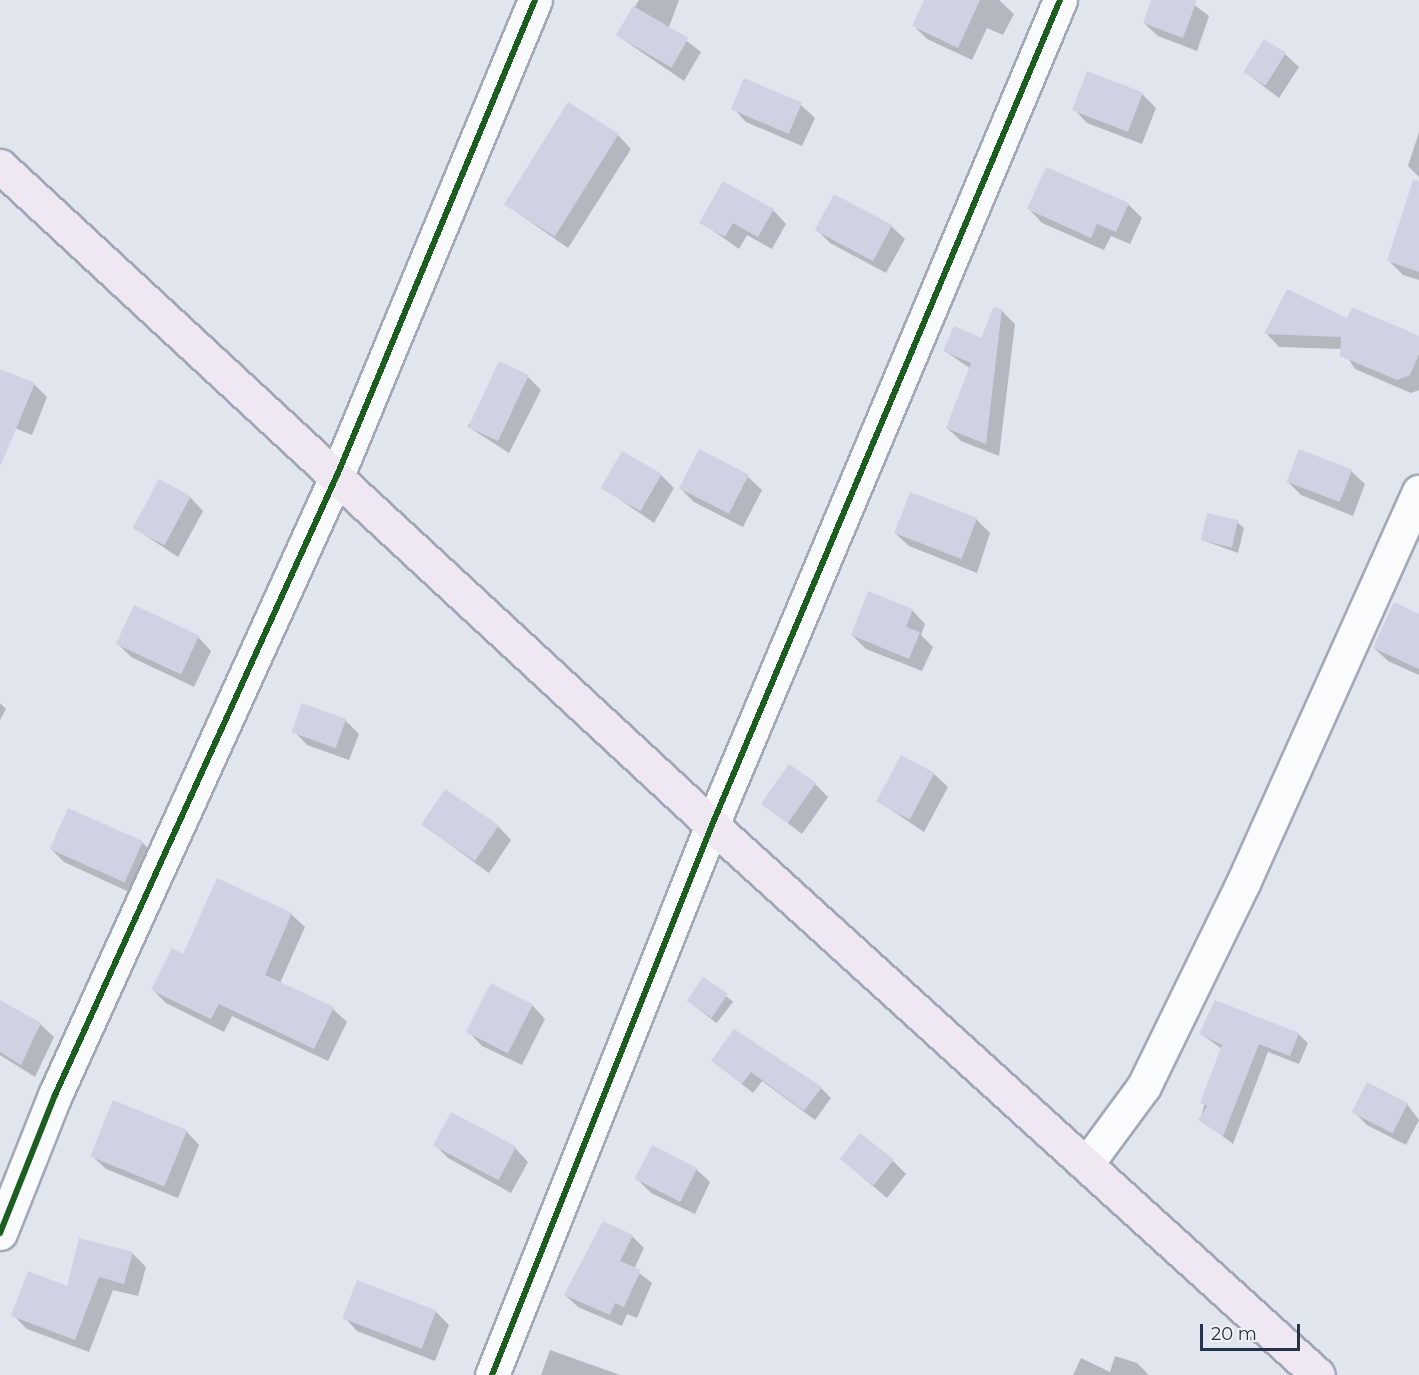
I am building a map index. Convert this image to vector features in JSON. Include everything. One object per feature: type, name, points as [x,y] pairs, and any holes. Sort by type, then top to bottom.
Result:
[{"type":"main road","points":[[0,166],[338,473],[712,825],[1088,1162],[1318,1375]]},
{"type":"street","points":[[0,1233],[55,1095],[338,473],[535,0]]},
{"type":"street","points":[[492,1375],[712,825],[1060,0]]},
{"type":"street","points":[[1088,1162],[1144,1086],[1243,884],[1419,492]]},
{"type":"building","points":[[924,0],[980,0],[958,48],[912,26]]},
{"type":"building","points":[[1151,0],[1197,0],[1183,38],[1143,23]]},
{"type":"building","points":[[633,6],[688,38],[671,67],[616,35]]},
{"type":"building","points":[[1264,39],[1286,53],[1265,86],[1243,72]]},
{"type":"building","points":[[1087,71],[1143,93],[1128,132],[1072,110]]},
{"type":"building","points":[[744,78],[802,103],[789,134],[731,109]]},
{"type":"building","points":[[568,102],[619,134],[555,236],[504,205]]},
{"type":"building","points":[[1046,167],[1129,203],[1116,232],[1097,224],[1091,238],[1027,209]]},
{"type":"building","points":[[1413,180],[1419,181],[1419,272],[1387,261]]},
{"type":"building","points":[[723,181],[774,209],[758,237],[733,223],[725,237],[699,223]]},
{"type":"building","points":[[834,194],[892,225],[873,261],[815,230]]},
{"type":"building","points":[[1287,289],[1347,318],[1352,307],[1419,336],[1419,354],[1410,375],[1397,380],[1340,356],[1341,337],[1264,334]]},
{"type":"building","points":[[994,307],[1002,309],[986,444],[946,428],[971,363],[943,351],[954,326],[981,338]]},
{"type":"building","points":[[499,361],[529,375],[498,441],[468,427]]},
{"type":"building","points":[[0,369],[35,383],[1,465],[0,465]]},
{"type":"building","points":[[699,449],[749,474],[729,514],[679,488]]},
{"type":"building","points":[[1299,449],[1352,469],[1340,502],[1286,482]]},
{"type":"building","points":[[622,451],[662,474],[640,511],[600,488]]},
{"type":"building","points":[[159,479],[191,496],[164,545],[133,528]]},
{"type":"building","points":[[910,492],[977,518],[961,559],[894,533]]},
{"type":"building","points":[[1207,513],[1238,520],[1232,547],[1201,540]]},
{"type":"building","points":[[868,591],[913,609],[906,627],[920,632],[909,659],[851,635]]},
{"type":"building","points":[[1394,602],[1419,614],[1419,669],[1373,648]]},
{"type":"building","points":[[134,605],[199,635],[181,674],[116,644]]},
{"type":"building","points":[[302,703],[346,719],[336,748],[291,732]]},
{"type":"building","points":[[901,755],[935,773],[910,820],[876,802]]},
{"type":"building","points":[[789,764],[816,783],[788,823],[761,804]]},
{"type":"building","points":[[445,789],[499,825],[475,861],[421,825]]},
{"type":"building","points":[[68,808],[143,841],[125,882],[50,849]]},
{"type":"building","points":[[217,878],[292,913],[265,975],[334,1007],[314,1049],[219,1004],[211,1019],[151,990],[172,948],[183,954]]},
{"type":"building","points":[[703,977],[728,994],[712,1018],[687,1001]]},
{"type":"building","points":[[491,983],[533,1004],[508,1053],[466,1032]]},
{"type":"building","points":[[0,1000],[41,1023],[21,1065],[0,1052]]},
{"type":"building","points":[[1215,1000],[1299,1033],[1290,1056],[1259,1044],[1223,1136],[1198,1120],[1207,1106],[1200,1103],[1222,1045],[1199,1034]]},
{"type":"building","points":[[734,1029],[822,1087],[804,1111],[751,1072],[742,1084],[711,1061]]},
{"type":"building","points":[[1367,1082],[1408,1103],[1393,1133],[1352,1112]]},
{"type":"building","points":[[113,1100],[187,1130],[164,1187],[90,1157]]},
{"type":"building","points":[[451,1112],[516,1147],[498,1180],[433,1146]]},
{"type":"building","points":[[860,1133],[894,1159],[874,1185],[840,1159]]},
{"type":"building","points":[[652,1145],[697,1168],[680,1202],[635,1179]]},
{"type":"building","points":[[603,1221],[633,1235],[620,1261],[641,1270],[624,1307],[615,1303],[610,1315],[564,1295]]},
{"type":"building","points":[[79,1238],[133,1252],[124,1284],[99,1277],[75,1340],[11,1316],[28,1271],[67,1286]]},
{"type":"building","points":[[357,1280],[436,1310],[422,1349],[342,1318]]},
{"type":"cycle path","points":[[0,1233],[55,1095],[338,473],[535,0]]},
{"type":"cycle path","points":[[492,1375],[712,825],[1060,0]]}]
